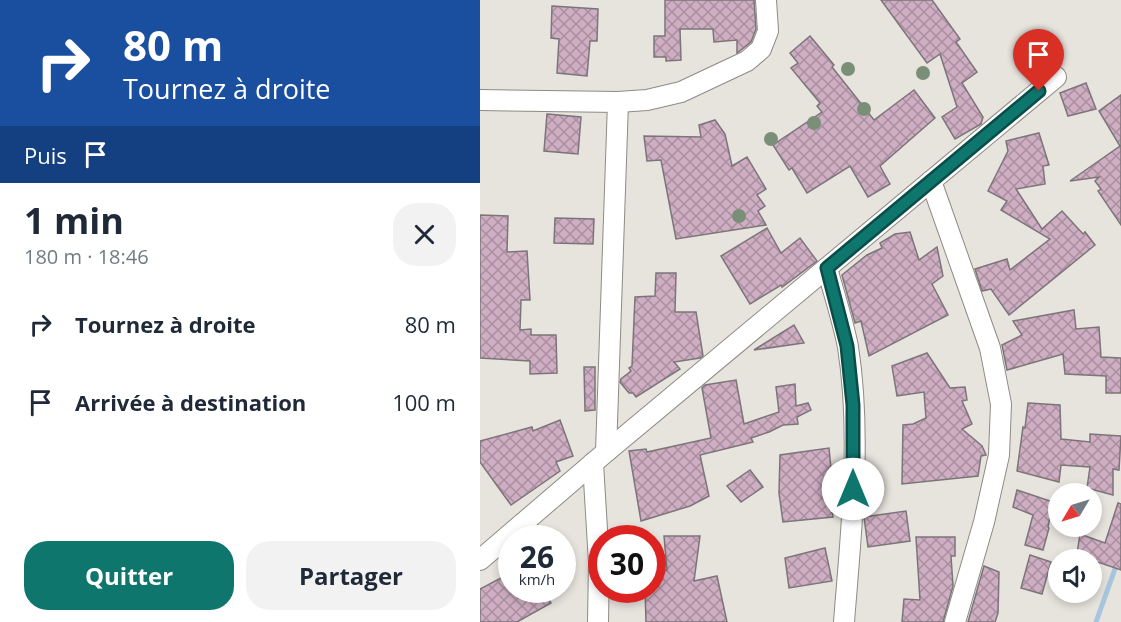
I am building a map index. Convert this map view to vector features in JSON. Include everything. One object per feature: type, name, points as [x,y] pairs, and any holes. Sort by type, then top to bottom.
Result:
[{"type":"street","points":[[480,100],[618,102],[647,100],[681,92],[747,61],[761,49],[768,31],[766,0]]},
{"type":"street","points":[[480,560],[599,457],[1056,77]]},
{"type":"street","points":[[598,622],[599,457],[618,102]]},
{"type":"street","points":[[931,181],[990,348],[1001,404],[999,455],[984,522],[955,622]]},
{"type":"street","points":[[827,268],[847,346],[853,405],[852,510],[844,622]]},
{"type":"building","points":[[665,0],[754,0],[756,29],[751,42],[737,53],[737,40],[714,42],[713,29],[680,29],[681,60],[666,61],[666,57],[654,57],[654,36],[665,36]]},
{"type":"building","points":[[881,0],[932,0],[960,39],[956,42],[977,72],[962,83],[983,117],[981,124],[955,139],[942,117],[957,107],[940,54],[927,63]]},
{"type":"building","points":[[552,6],[598,9],[597,41],[590,41],[587,76],[557,73],[559,39],[551,38]]},
{"type":"building","points":[[810,36],[874,120],[914,90],[935,118],[880,166],[890,184],[868,197],[850,166],[807,193],[792,168],[789,170],[773,145],[822,112],[817,106],[820,103],[791,68],[798,63],[790,53]]},
{"type":"building","points":[[1086,83],[1096,109],[1068,116],[1060,93]]},
{"type":"building","points":[[1121,95],[1121,225],[1098,191],[1101,189],[1095,181],[1099,177],[1070,181],[1120,146],[1099,111]]},
{"type":"building","points":[[547,114],[581,117],[578,154],[544,151]]},
{"type":"building","points":[[715,120],[725,134],[732,166],[747,157],[766,189],[757,195],[765,206],[758,211],[766,225],[676,239],[661,160],[647,161],[644,136],[701,137],[699,125]]},
{"type":"building","points":[[1039,133],[1049,165],[1043,166],[1045,184],[1016,189],[1042,229],[1062,211],[1083,234],[1085,232],[1095,245],[1009,315],[991,289],[982,291],[975,269],[1007,259],[1010,270],[1050,239],[1001,210],[1007,201],[988,191],[1008,151],[1006,141]]},
{"type":"building","points":[[480,215],[508,216],[507,252],[527,251],[530,300],[521,300],[520,330],[531,329],[531,335],[556,335],[557,373],[530,374],[530,361],[480,358]]},
{"type":"building","points":[[555,218],[594,219],[593,244],[554,243]]},
{"type":"building","points":[[767,228],[781,253],[800,238],[817,261],[782,287],[781,285],[750,304],[721,256]]},
{"type":"building","points":[[910,232],[919,260],[937,247],[943,276],[932,284],[948,315],[869,356],[861,321],[855,323],[842,275],[867,255],[882,248],[880,243],[895,234]]},
{"type":"building","points":[[656,273],[676,273],[675,312],[696,312],[703,356],[674,362],[680,369],[636,397],[633,393],[629,393],[620,382],[631,371],[629,368],[632,366],[635,297],[655,296]]},
{"type":"building","points":[[1074,310],[1076,329],[1099,327],[1101,357],[1121,358],[1121,393],[1106,393],[1106,376],[1065,374],[1063,354],[1007,370],[1002,345],[1022,335],[1013,321]]},
{"type":"building","points":[[794,325],[804,343],[754,350]]},
{"type":"building","points":[[927,353],[950,388],[965,387],[967,400],[962,401],[972,424],[962,429],[982,446],[986,455],[981,456],[978,476],[902,484],[903,425],[913,424],[926,418],[924,392],[897,396],[892,366]]},
{"type":"building","points":[[584,367],[595,367],[595,410],[585,411]]},
{"type":"building","points":[[736,380],[744,424],[779,412],[776,387],[795,384],[796,406],[808,403],[811,410],[797,417],[798,424],[783,425],[751,438],[753,442],[700,455],[709,496],[690,506],[641,521],[629,451],[646,449],[647,452],[711,438],[702,388],[705,385]]},
{"type":"building","points":[[1028,403],[1060,405],[1061,439],[1090,442],[1090,434],[1121,436],[1119,470],[1113,469],[1113,495],[1102,492],[1102,483],[1088,483],[1090,467],[1061,465],[1059,482],[1017,471],[1023,427],[1025,428]]},
{"type":"building","points":[[560,420],[573,456],[556,462],[560,471],[511,505],[480,462],[480,441],[532,427],[533,431]]},
{"type":"building","points":[[829,448],[833,489],[828,489],[833,517],[783,522],[779,493],[780,455]]},
{"type":"building","points":[[750,470],[763,487],[741,502],[727,486]]},
{"type":"building","points":[[1017,490],[1048,500],[1048,532],[1043,550],[1025,545],[1033,515],[1013,507]]},
{"type":"building","points":[[1118,503],[1121,504],[1121,570],[1102,563],[1102,549],[1078,549],[1080,537],[1088,537],[1105,543]]},
{"type":"building","points":[[906,511],[910,541],[868,547],[864,517]]},
{"type":"building","points":[[666,536],[700,536],[694,581],[717,576],[727,622],[646,622],[645,603],[666,603]]},
{"type":"building","points":[[916,537],[955,537],[955,556],[951,556],[953,586],[943,622],[902,622],[904,599],[920,600]]},
{"type":"building","points":[[825,548],[832,581],[789,588],[785,558]]},
{"type":"building","points":[[1030,555],[1048,561],[1048,573],[1042,594],[1021,588]]},
{"type":"building","points":[[984,566],[999,572],[998,613],[995,622],[968,622]]},
{"type":"building","points":[[498,579],[498,603],[551,603],[517,622],[480,622],[480,589]]},
{"type":"waterway","points":[[1096,622],[1121,552]]},
{"type":"route","points":[[853,489],[853,405],[847,346],[827,268],[1039,91]]}]
